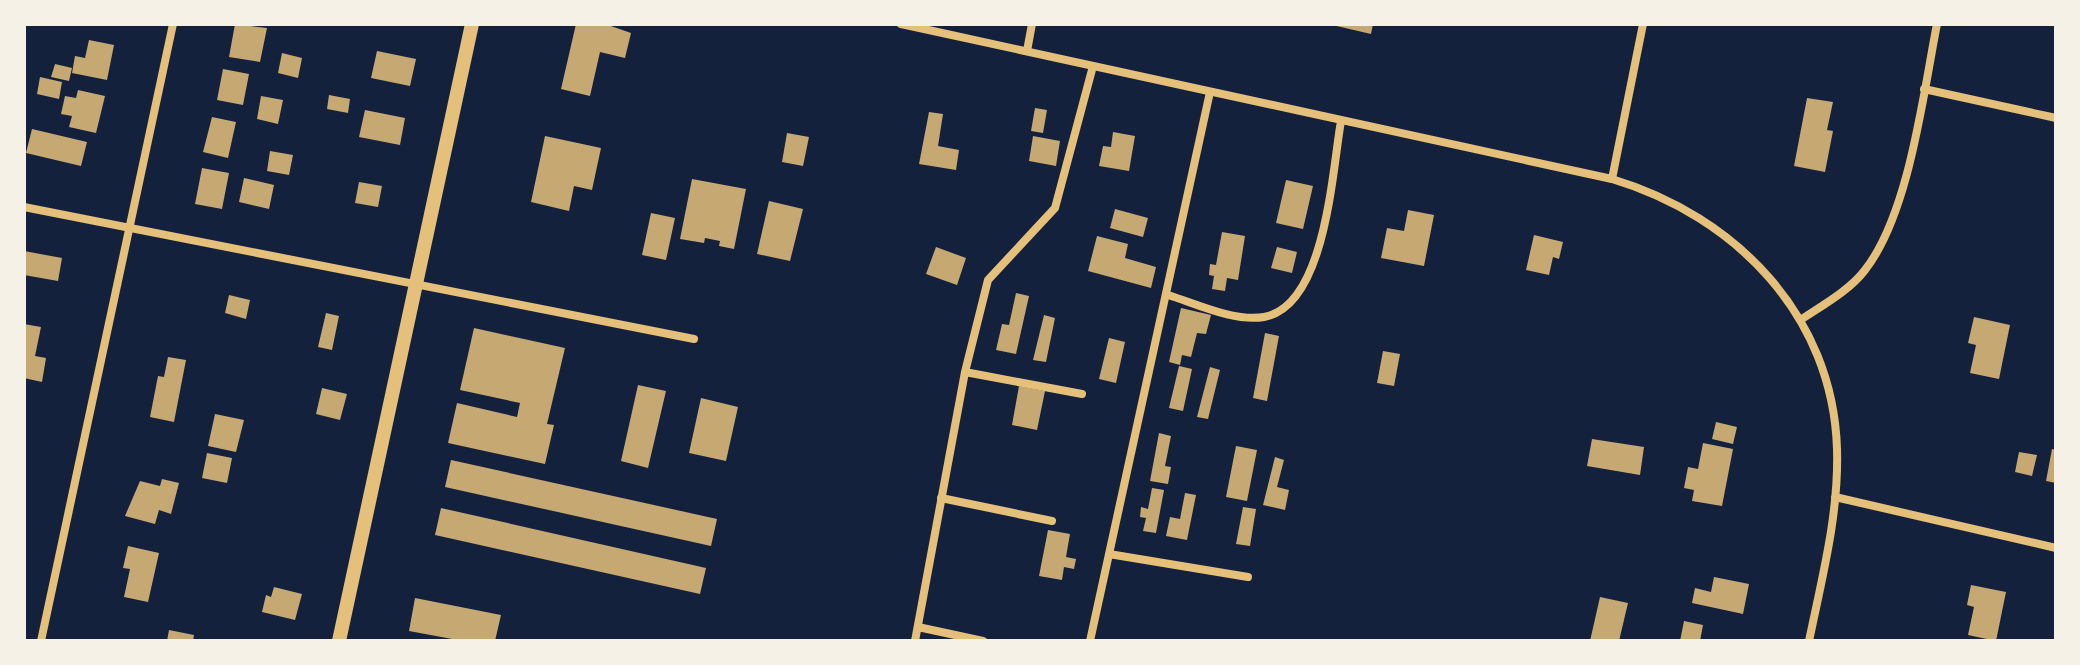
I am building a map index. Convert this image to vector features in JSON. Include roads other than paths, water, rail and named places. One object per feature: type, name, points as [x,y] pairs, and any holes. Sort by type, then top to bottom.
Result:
[{"type":"street","points":[[41,641],[173,24]]},
{"type":"street","points":[[339,641],[472,24]]},
{"type":"street","points":[[901,24],[1612,179],[1647,189],[1715,227],[1753,258],[1802,319],[1822,363],[1832,400],[1837,448],[1835,497],[1809,641]]},
{"type":"street","points":[[1027,51],[1032,24]]},
{"type":"street","points":[[1612,179],[1643,24]]},
{"type":"street","points":[[1802,319],[1863,274],[1882,247],[1901,190],[1937,24]]},
{"type":"street","points":[[915,641],[965,372],[988,280],[1055,208],[1093,66]]},
{"type":"street","points":[[1924,89],[2056,118]]},
{"type":"street","points":[[1090,641],[1210,92]]},
{"type":"street","points":[[1168,295],[1252,318],[1280,312],[1297,297],[1312,267],[1341,121]]},
{"type":"street","points":[[24,207],[694,339]]},
{"type":"street","points":[[965,372],[1082,394]]},
{"type":"street","points":[[1835,497],[2056,548]]},
{"type":"street","points":[[941,498],[1052,521]]},
{"type":"street","points":[[1109,554],[1248,577]]},
{"type":"street","points":[[918,627],[983,641]]}]
